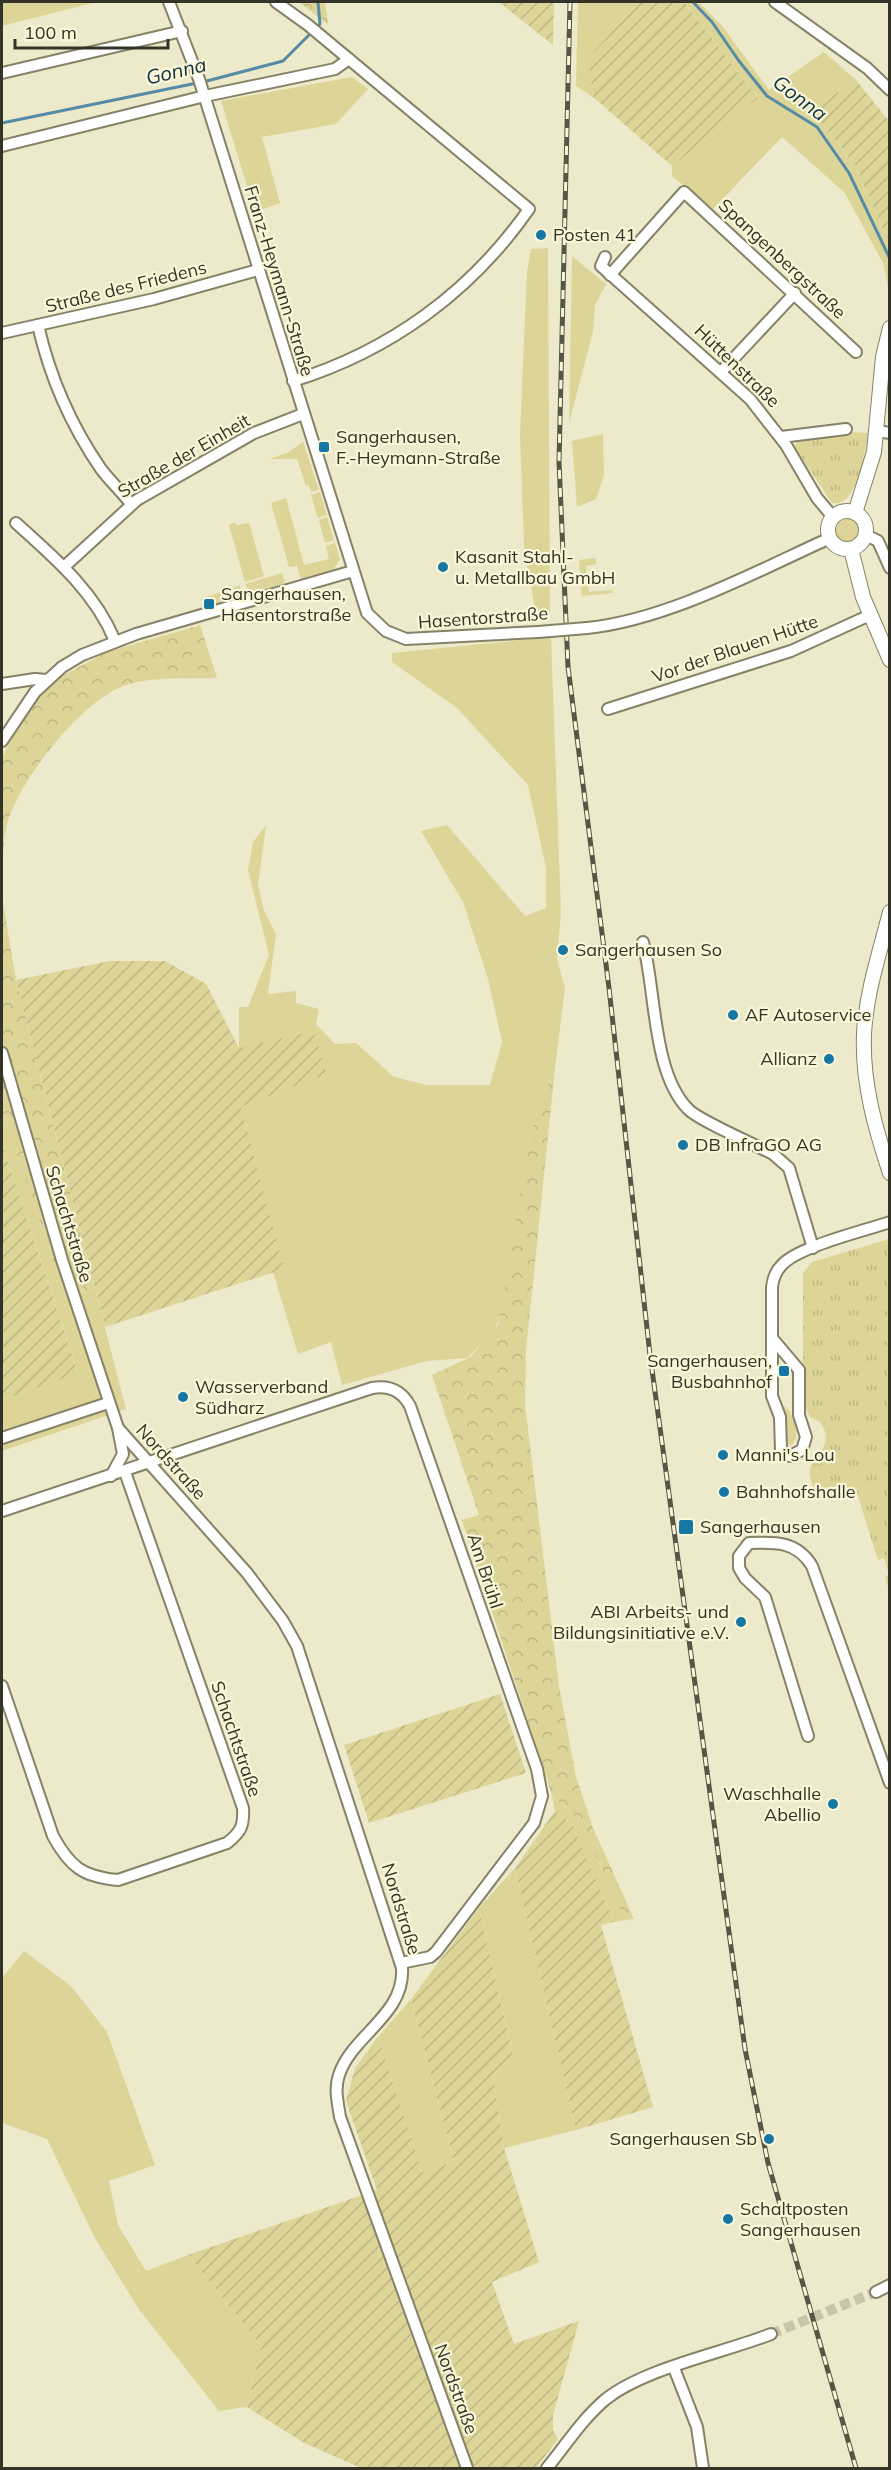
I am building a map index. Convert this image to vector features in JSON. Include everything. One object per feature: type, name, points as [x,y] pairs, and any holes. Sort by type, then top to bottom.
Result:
[{"type":"street","name":"Franz-Heymann-Straße","points":[[170,2],[202,88],[353,571]]},
{"type":"street","points":[[276,2],[314,30],[529,209],[508,238],[475,274],[412,325],[339,365],[293,381]]},
{"type":"street","points":[[775,2],[867,68],[890,90]]},
{"type":"street","points":[[2,73],[182,31]]},
{"type":"street","points":[[2,146],[202,88],[335,69],[349,59]]},
{"type":"street","name":"Spangenbergstraße","points":[[610,274],[684,192],[856,352]]},
{"type":"street","points":[[605,257],[601,266],[610,274]]},
{"type":"street","name":"Straße des Friedens","points":[[2,333],[154,299],[258,270]]},
{"type":"street","name":"Hüttenstraße","points":[[610,274],[750,399],[781,437],[801,466],[818,498],[833,518]]},
{"type":"street","points":[[721,372],[795,293]]},
{"type":"street","points":[[38,325],[52,377],[77,433],[103,472],[131,504]]},
{"type":"street","points":[[855,513],[883,432],[884,357],[890,328]]},
{"type":"street","name":"Straße der Einheit","points":[[64,567],[131,504],[254,433],[303,414]]},
{"type":"street","points":[[781,437],[846,429]]},
{"type":"street","points":[[842,512],[855,513],[864,521],[866,535],[860,544],[851,549],[839,547],[830,538],[829,527],[833,518],[842,512]]},
{"type":"street","points":[[16,523],[64,567],[87,592],[106,621],[115,641]]},
{"type":"street","points":[[866,535],[878,541],[890,568]]},
{"type":"street","name":"Hasentorstraße","points":[[353,571],[370,617],[386,632],[401,638],[423,640],[587,628],[623,623],[660,612],[830,538]]},
{"type":"street","points":[[851,549],[858,582],[890,660]]},
{"type":"street","points":[[2,741],[22,708],[46,680],[70,662],[115,641],[353,571]]},
{"type":"street","name":"Vor der Blauen Hütte","points":[[608,709],[791,651],[870,615]]},
{"type":"street","points":[[2,684],[34,679],[46,680]]},
{"type":"street","points":[[890,912],[870,995],[864,1035],[870,1102],[890,1173]]},
{"type":"street","points":[[643,942],[660,1052],[668,1076],[688,1110],[786,1163],[813,1248]]},
{"type":"street","name":"Schachtstraße","points":[[2,1053],[62,1260],[118,1428],[123,1454],[111,1476]]},
{"type":"street","points":[[772,1338],[799,1370],[799,1415],[807,1439],[802,1450],[792,1455],[785,1455],[781,1450],[780,1417],[772,1399],[772,1338],[772,1287],[775,1275],[786,1261],[813,1248],[890,1222]]},
{"type":"street","name":"Am Brühl","points":[[150,1463],[372,1388],[392,1389],[408,1402],[533,1757],[542,1796],[534,1823],[436,1952],[430,1957],[401,1963]]},
{"type":"street","points":[[2,1438],[108,1403]]},
{"type":"street","name":"Nordstraße","points":[[118,1428],[247,1573],[283,1621],[297,1646],[401,1963],[402,1978],[395,2000],[346,2060],[339,2075],[336,2094],[340,2117],[467,2469]]},
{"type":"street","points":[[2,1511],[150,1463]]},
{"type":"street","name":"Schachtstraße","points":[[2,1686],[53,1836],[62,1852],[83,1873],[99,1879],[118,1880],[228,1844],[239,1834],[244,1823],[243,1808],[125,1472]]},
{"type":"street","points":[[808,1736],[765,1597],[745,1578],[740,1568],[739,1556],[749,1544],[774,1543],[791,1546],[802,1553],[812,1566],[890,1783]]},
{"type":"street","points":[[876,2292],[890,2285]]},
{"type":"street","points":[[547,2469],[579,2426],[606,2399],[634,2382],[771,2334]]},
{"type":"street","points":[[674,2368],[697,2427],[703,2469]]},
{"type":"green space","points":[[2,2],[97,2],[2,26]]},
{"type":"green space","points":[[299,2],[325,2],[328,25]]},
{"type":"green space","points":[[499,2],[554,2],[553,45]]},
{"type":"green space","points":[[578,2],[639,2],[588,58],[593,97],[576,86]]},
{"type":"green space","points":[[639,2],[684,2],[758,98],[672,166],[593,97],[588,58]]},
{"type":"green space","points":[[684,2],[699,2],[723,27],[769,90],[824,52],[856,80],[811,110],[855,165],[889,242],[889,294],[884,265],[845,193],[782,137],[713,209],[672,176],[672,166],[758,98]]},
{"type":"green space","points":[[352,77],[368,89],[336,124],[262,137],[280,203],[255,212],[221,101]]},
{"type":"green space","points":[[856,80],[889,121],[889,242],[855,165],[811,110]]},
{"type":"green space","points":[[548,248],[550,614],[536,616],[524,545],[520,435],[527,271],[531,249]]},
{"type":"green space","points":[[572,256],[606,284],[595,305],[593,332],[569,423]]},
{"type":"green space","points":[[849,432],[869,433],[862,464],[854,488],[848,497],[841,502],[832,503],[795,448],[797,438]]},
{"type":"green space","points":[[603,434],[604,475],[596,499],[577,507],[572,441]]},
{"type":"green space","points":[[303,442],[319,490],[311,492],[309,485],[306,486],[297,459],[269,459],[287,453]]},
{"type":"green space","points":[[320,492],[327,515],[318,518],[311,495]]},
{"type":"green space","points":[[286,498],[304,565],[329,559],[326,546],[335,543],[340,559],[333,570],[301,579],[297,566],[289,567],[271,503]]},
{"type":"green space","points":[[327,517],[334,540],[325,543],[319,520]]},
{"type":"green space","points":[[848,519],[856,523],[860,531],[856,539],[848,543],[840,539],[836,531],[840,523]]},
{"type":"green space","points":[[235,522],[236,525],[249,523],[264,576],[245,582],[229,525]]},
{"type":"green space","points":[[595,558],[597,564],[586,566],[589,592],[612,590],[613,593],[582,596],[579,560]]},
{"type":"green space","points":[[282,573],[285,583],[250,594],[245,584]]},
{"type":"green space","points":[[240,585],[241,596],[204,607],[201,599]]},
{"type":"green space","points":[[200,625],[217,678],[160,679],[126,685],[109,693],[72,724],[38,765],[14,806],[7,824],[2,874],[2,757],[27,710],[58,678],[107,652]]},
{"type":"green space","points":[[551,637],[561,913],[557,959],[565,988],[555,1068],[541,1100],[529,1140],[500,1316],[494,1331],[467,1358],[427,1361],[342,1385],[331,1342],[298,1354],[273,1272],[283,1268],[241,1107],[325,1073],[239,1048],[239,1007],[248,1007],[269,955],[248,870],[253,842],[266,825],[258,886],[264,910],[276,934],[268,994],[296,991],[296,1003],[319,1009],[316,1024],[335,1044],[356,1043],[393,1076],[427,1085],[490,1085],[502,1042],[488,979],[463,902],[421,831],[447,825],[525,916],[546,908],[546,868],[528,785],[457,708],[392,662],[392,653]]},
{"type":"green space","points":[[2,896],[16,980],[95,1289],[84,1291],[74,1257],[56,1270],[2,1110]]},
{"type":"green space","points":[[110,961],[165,961],[206,984],[239,1048],[314,1031],[326,1074],[241,1107],[284,1269],[105,1327],[16,980]]},
{"type":"green space","points":[[555,1068],[526,1351],[525,1404],[559,1686],[576,1777],[593,1828],[634,1919],[625,1920],[580,1821],[552,1795],[462,1520],[479,1515],[432,1375],[470,1357],[498,1325],[529,1140],[541,1100]]},
{"type":"green space","points":[[2,1110],[56,1270],[74,1257],[84,1291],[95,1289],[126,1409],[2,1451],[2,1400],[78,1372],[2,1144]]},
{"type":"green space","points":[[2,1144],[78,1373],[2,1400]]},
{"type":"green space","points":[[889,1239],[889,1575],[884,1558],[878,1560],[857,1493],[838,1492],[817,1499],[811,1481],[811,1466],[822,1450],[826,1438],[820,1422],[810,1417],[803,1402],[803,1273],[812,1262]]},
{"type":"green space","points":[[785,1406],[796,1426],[796,1437],[791,1446],[787,1443],[782,1409]]},
{"type":"green space","points":[[889,1575],[889,1586],[888,1587],[885,1577]]},
{"type":"green space","points":[[500,1694],[526,1773],[369,1823],[344,1745]]},
{"type":"green space","points":[[552,1795],[580,1821],[625,1920],[614,1922],[572,1824],[555,1811]]},
{"type":"green space","points":[[555,1811],[572,1824],[614,1922],[601,1925],[653,2107],[576,2130],[515,1868]]},
{"type":"green space","points":[[515,1868],[576,2130],[504,2148],[493,2075],[515,2062],[479,1908]]},
{"type":"green space","points":[[479,1908],[515,2063],[493,2075],[504,2148],[539,2262],[492,2282],[514,2344],[579,2321],[553,2415],[553,2430],[558,2439],[536,2468],[361,2468],[304,2443],[247,2407],[261,2346],[188,2255],[377,2190],[346,2101],[355,2068],[378,2037],[422,2172],[454,2162],[411,1999]]},
{"type":"green space","points":[[24,1951],[71,1986],[107,2032],[155,2165],[109,2181],[118,2225],[146,2271],[188,2255],[261,2346],[247,2407],[219,2411],[138,2308],[95,2238],[47,2139],[2,2123],[2,1978]]},
{"type":"green space","points":[[411,1999],[454,2162],[422,2173],[378,2037]]},
{"type":"waterway","name":"Gonna","points":[[316,28],[320,24],[318,2]]},
{"type":"waterway","name":"Gonna","points":[[693,2],[712,22],[767,96],[817,127],[849,173],[890,259]]},
{"type":"waterway","name":"Gonna","points":[[203,82],[283,61],[311,33]]},
{"type":"waterway","name":"Gonna","points":[[2,123],[197,83]]},
{"type":"tunnel","points":[[771,2334],[876,2292]]},
{"type":"railway","points":[[570,2],[559,462],[568,667],[609,988],[650,1355],[745,2049],[768,2163],[856,2468]]},
{"type":"place","name":"Posten 41","points":[[541,235]]},
{"type":"place","name":"Sangerhausen, F.-Heymann-Straße","points":[[324,447]]},
{"type":"place","name":"Kasanit Stahl- u. Metallbau GmbH","points":[[443,567]]},
{"type":"place","name":"Sangerhausen, Hasentorstraße","points":[[209,604]]},
{"type":"place","name":"Sangerhausen So","points":[[563,950]]},
{"type":"place","name":"AF Autoservice","points":[[733,1015]]},
{"type":"place","name":"Allianz","points":[[829,1059]]},
{"type":"place","name":"DB InfraGO AG","points":[[683,1145]]},
{"type":"place","name":"Sangerhausen, Busbahnhof","points":[[784,1371]]},
{"type":"place","name":"Wasserverband Südharz","points":[[183,1397]]},
{"type":"place","name":"Manni's Lou","points":[[723,1455]]},
{"type":"place","name":"Bahnhofshalle","points":[[724,1492]]},
{"type":"place","name":"Sangerhausen","points":[[686,1527]]},
{"type":"place","name":"ABI Arbeits- und Bildungsinitiative e.V.","points":[[741,1622]]},
{"type":"place","name":"Waschhalle Abellio","points":[[833,1804]]},
{"type":"place","name":"Sangerhausen Sb","points":[[769,2139]]},
{"type":"place","name":"Schaltposten Sangerhausen","points":[[728,2219]]}]
